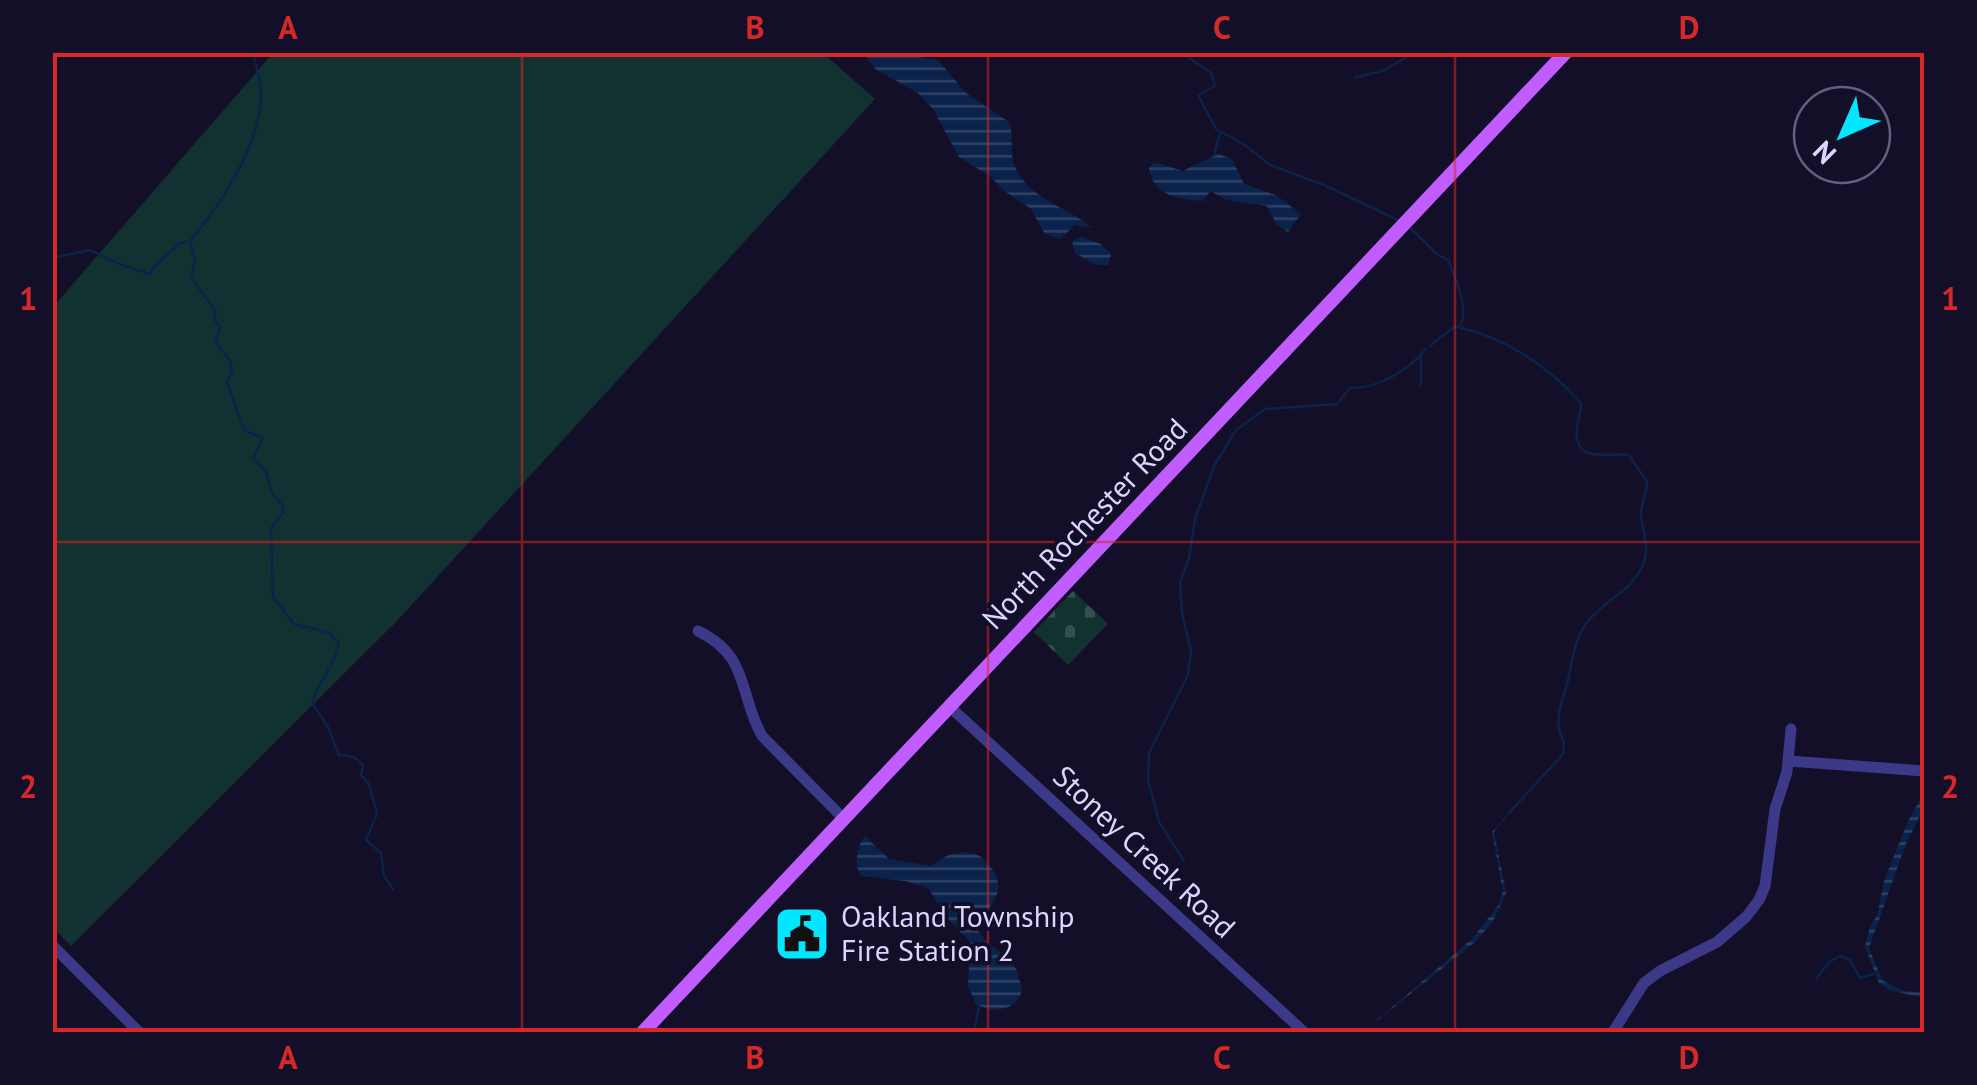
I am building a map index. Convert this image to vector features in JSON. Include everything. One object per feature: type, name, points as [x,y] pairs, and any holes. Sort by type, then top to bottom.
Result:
[{"type":"main road","name":"North Rochester Road","points":[[643,1032],[1566,52]]},
{"type":"street","points":[[698,630],[715,639],[731,655],[762,736],[844,819]]},
{"type":"street","name":"Stoney Creek Road","points":[[950,708],[1304,1032]]},
{"type":"street","points":[[1613,1032],[1644,984],[1660,971],[1725,936],[1758,900],[1766,886],[1769,840],[1789,761],[1791,729]]},
{"type":"street","points":[[1789,761],[1924,770]]},
{"type":"street","points":[[52,945],[139,1032]]},
{"type":"green space","points":[[274,52],[823,53],[875,99],[396,622],[71,946],[52,927],[53,307]]},
{"type":"green space","points":[[1073,591],[1108,624],[1068,665],[1034,632]]},
{"type":"water","points":[[864,53],[938,60],[966,93],[1009,122],[1014,163],[1023,180],[1092,228],[1075,225],[1060,239],[1045,234],[1031,209],[959,157],[933,109],[918,93],[875,69]]},
{"type":"water","points":[[1218,154],[1232,159],[1244,184],[1276,195],[1301,214],[1288,232],[1276,224],[1267,206],[1227,200],[1210,191],[1203,201],[1169,195],[1156,185],[1149,168],[1154,162],[1183,171]]},
{"type":"water","points":[[1082,237],[1101,244],[1111,254],[1108,265],[1096,265],[1075,253],[1072,241]]},
{"type":"water","points":[[1924,793],[1922,812],[1905,846],[1869,948],[1882,980],[1901,990],[1924,993],[1924,998],[1889,990],[1879,983],[1865,947],[1884,881]]},
{"type":"water","points":[[1509,813],[1494,832],[1506,893],[1493,921],[1475,942],[1363,1032],[1472,939],[1498,906],[1503,892],[1492,832]]},
{"type":"water","points":[[865,836],[889,859],[932,866],[949,855],[964,853],[975,854],[987,863],[996,876],[997,893],[978,931],[1010,959],[1017,971],[1022,990],[1015,1002],[997,1010],[976,1004],[968,986],[970,942],[948,919],[928,888],[861,876],[857,855]]},
{"type":"waterway","points":[[52,258],[90,250],[150,274],[179,243],[190,241],[225,193],[253,137],[261,94],[253,52]]},
{"type":"waterway","points":[[1188,52],[1189,58],[1211,73],[1215,86],[1198,95],[1216,129],[1270,165],[1398,220]]},
{"type":"waterway","points":[[1354,78],[1385,70],[1415,52]]},
{"type":"waterway","points":[[1214,155],[1220,133]]},
{"type":"waterway","points":[[1410,228],[1449,261],[1463,304],[1459,327],[1455,326],[1430,346]]},
{"type":"waterway","points":[[190,241],[195,260],[191,277],[216,312],[214,319],[220,327],[216,342],[230,361],[232,371],[227,382],[244,430],[263,438],[253,459],[266,471],[272,493],[283,506],[283,513],[271,528],[273,597],[294,624],[330,633],[339,644],[312,703],[328,727],[339,755],[352,757],[363,766],[361,775],[369,784],[377,814],[366,840],[381,853],[384,876],[393,889]]},
{"type":"waterway","points":[[1459,327],[1510,347],[1555,377],[1581,403],[1579,446],[1591,454],[1629,455],[1647,482],[1641,512],[1646,545],[1643,565],[1633,581],[1596,612],[1581,632],[1560,709],[1563,754],[1509,813]]},
{"type":"waterway","points":[[1184,861],[1159,822],[1148,780],[1149,753],[1188,675],[1191,651],[1180,582],[1189,558],[1195,519],[1214,466],[1236,430],[1265,409],[1337,404],[1350,388],[1392,377],[1426,349]]},
{"type":"waterway","points":[[1421,355],[1421,385]]},
{"type":"waterway","points":[[1816,979],[1829,962],[1840,956],[1850,960],[1860,978],[1873,974]]},
{"type":"waterway","points":[[974,1032],[979,1006]]},
{"type":"place","name":"Oakland Township Fire Station 2","points":[[802,934]]}]
